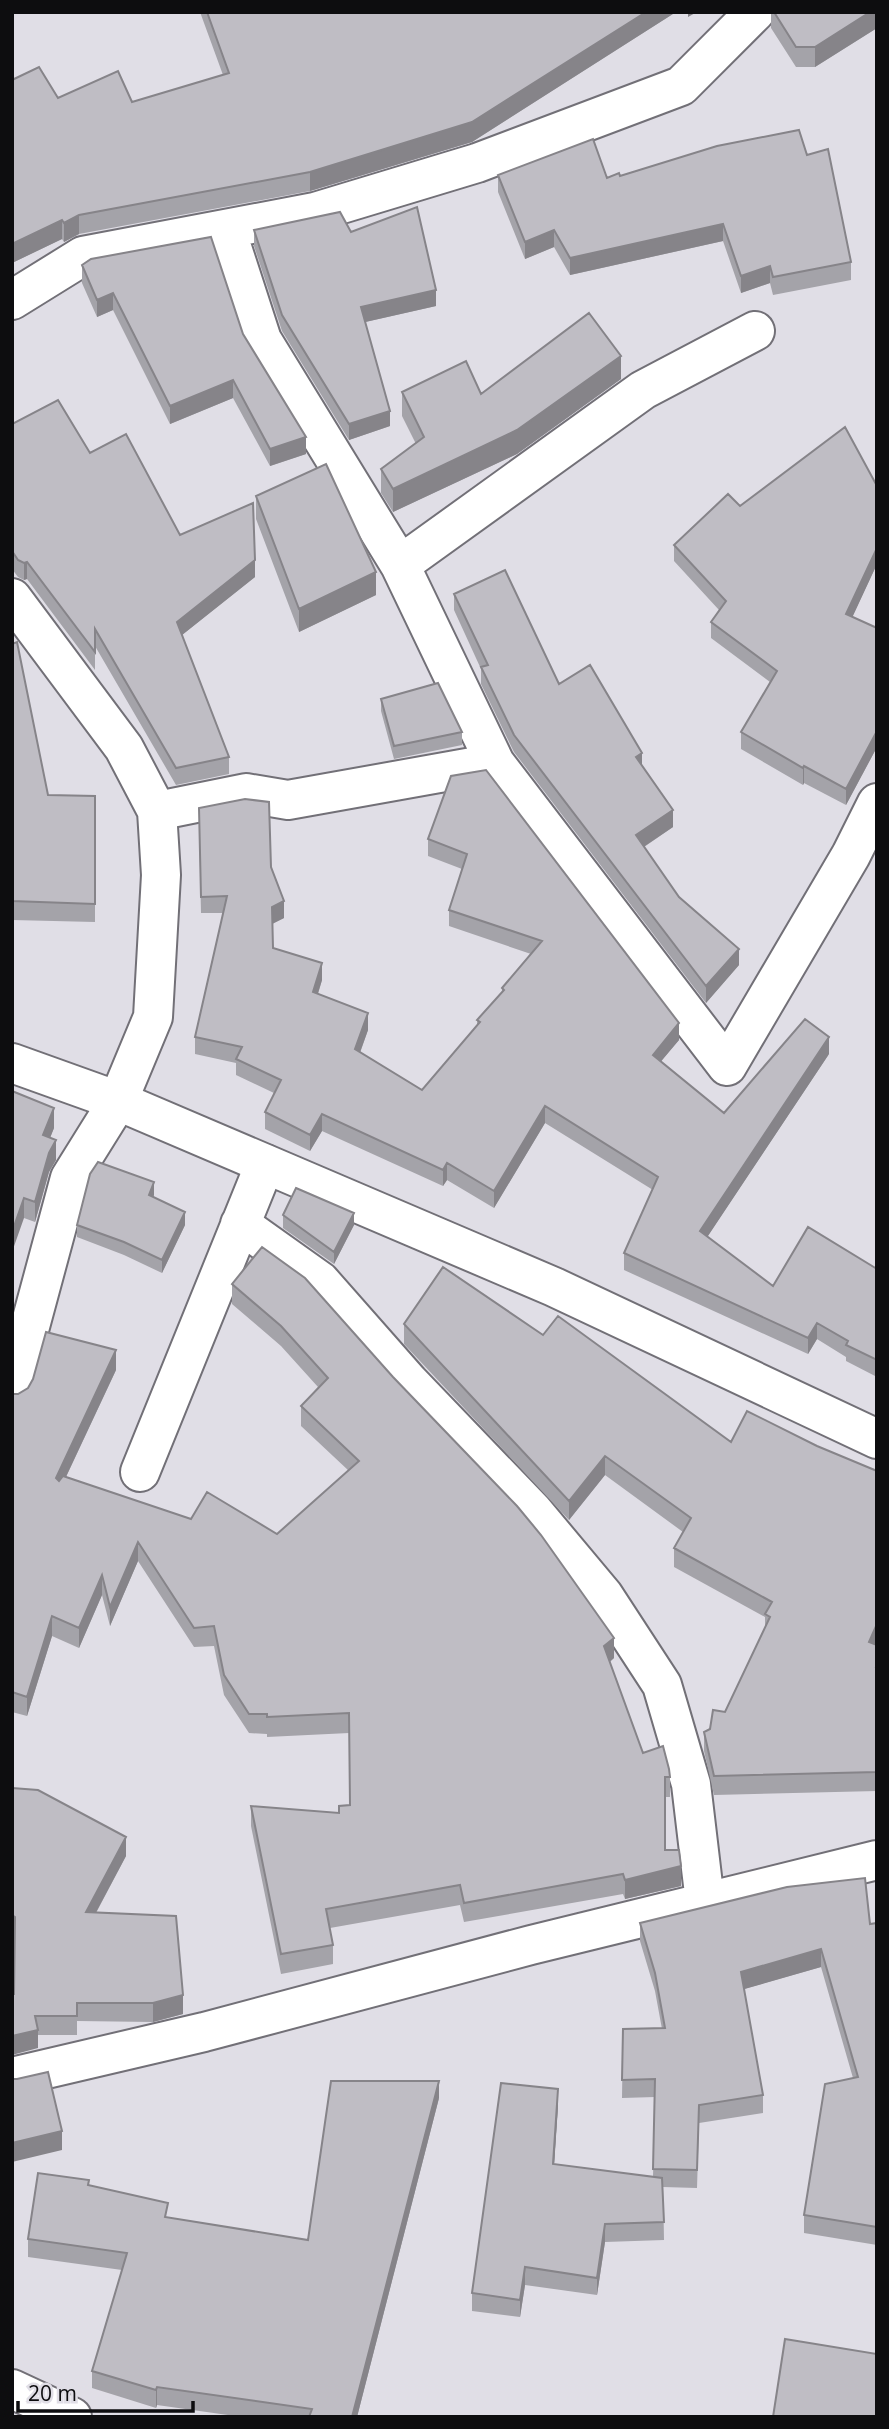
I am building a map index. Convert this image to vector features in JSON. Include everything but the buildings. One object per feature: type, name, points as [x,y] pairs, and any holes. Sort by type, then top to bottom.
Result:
[{"type":"street","points":[[12,300],[83,256],[315,212],[477,163],[681,86],[755,12]]},
{"type":"street","points":[[226,229],[262,340],[400,565],[495,763],[727,1066],[851,855],[877,803]]},
{"type":"street","points":[[400,565],[643,390],[755,331]]},
{"type":"street","points":[[12,598],[124,748],[157,811],[161,875],[153,1017],[118,1101],[70,1178],[12,1393]]},
{"type":"street","points":[[157,811],[246,793],[288,800],[495,763]]},
{"type":"street","points":[[12,1063],[118,1101],[554,1287],[877,1439]]},
{"type":"street","points":[[140,1472],[265,1164]]},
{"type":"street","points":[[240,1224],[320,1281],[409,1382],[534,1511],[604,1596],[662,1685],[691,1784],[705,1902]]},
{"type":"street","points":[[12,2077],[204,2032],[531,1945],[877,1860]]},
{"type":"street","points":[[12,2389],[72,2417]]}]
